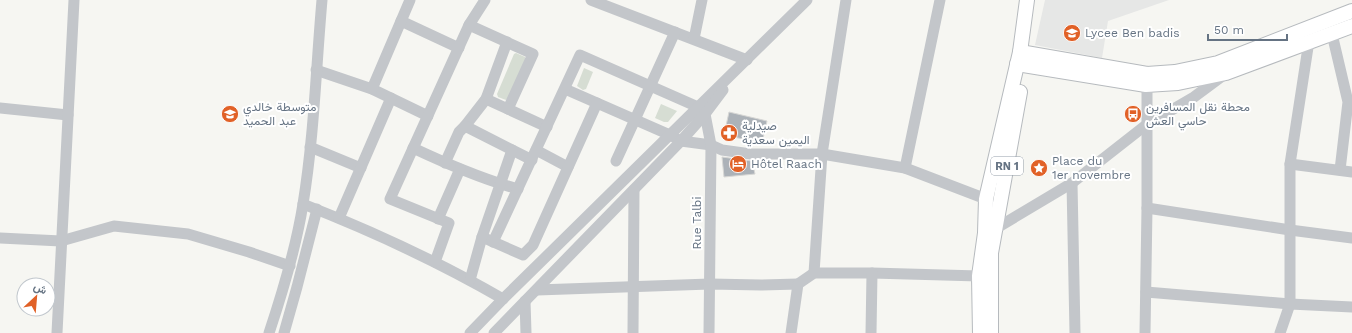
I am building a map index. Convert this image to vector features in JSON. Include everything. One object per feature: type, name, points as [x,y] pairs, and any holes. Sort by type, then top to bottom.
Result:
[{"type":"main road","name":"RN 1","points":[[991,333],[992,253],[995,229],[1033,0]]},
{"type":"main road","points":[[1147,79],[1218,63],[1352,11]]},
{"type":"main road","points":[[1022,59],[1178,83],[1226,72],[1309,40],[1332,34],[1352,26]]},
{"type":"main road","name":"RN 1","points":[[980,333],[979,276],[985,233],[986,199],[1022,59]]},
{"type":"street","points":[[57,333],[74,0]]},
{"type":"street","points":[[268,333],[290,266],[303,204],[310,147],[322,0]]},
{"type":"street","points":[[372,89],[410,0]]},
{"type":"street","points":[[435,262],[449,223],[390,199],[469,25],[485,0]]},
{"type":"street","points":[[591,0],[747,60]]},
{"type":"street","points":[[694,39],[702,0]]},
{"type":"street","points":[[494,333],[681,141],[702,111],[747,60],[807,0]]},
{"type":"street","points":[[814,273],[822,154],[846,0]]},
{"type":"street","points":[[905,168],[940,0]]},
{"type":"street","points":[[401,21],[459,48]]},
{"type":"street","points":[[469,25],[533,54],[508,109]]},
{"type":"street","points":[[616,161],[675,32]]},
{"type":"street","points":[[1332,34],[1348,102],[1349,126],[1340,170]]},
{"type":"street","points":[[1280,333],[1290,304],[1290,164],[1309,40]]},
{"type":"street","points":[[445,163],[459,132],[486,98],[507,42]]},
{"type":"street","points":[[493,242],[580,56],[650,86],[702,111]]},
{"type":"street","points":[[316,70],[372,89],[428,116]]},
{"type":"street","points":[[995,229],[1072,182],[1146,125],[1194,96],[1226,72]]},
{"type":"street","points":[[1145,333],[1147,79]]},
{"type":"street","points":[[565,89],[635,119],[681,141],[711,145],[722,150],[751,154],[822,154],[905,168],[986,199]]},
{"type":"street","points":[[339,218],[391,98]]},
{"type":"street","points":[[486,98],[547,126]]},
{"type":"street","points":[[482,237],[523,255],[533,245],[598,103]]},
{"type":"street","points":[[0,108],[68,115]]},
{"type":"street","points":[[470,333],[670,135],[702,111]]},
{"type":"street","name":"Rue Talbi","points":[[702,111],[711,145],[709,333]]},
{"type":"street","points":[[465,126],[512,150],[534,155],[568,167]]},
{"type":"street","points":[[310,147],[361,168]]},
{"type":"street","points":[[413,148],[460,169],[518,189]]},
{"type":"street","points":[[470,280],[482,237],[512,150]]},
{"type":"street","points":[[1290,164],[1352,172]]},
{"type":"street","points":[[438,219],[460,169]]},
{"type":"street","points":[[1072,182],[1075,333]]},
{"type":"street","points":[[633,333],[634,190]]},
{"type":"street","points":[[303,204],[339,218],[435,262],[503,299]]},
{"type":"street","points":[[1147,208],[1352,238]]},
{"type":"street","points":[[284,333],[317,209]]},
{"type":"street","points":[[0,238],[61,241],[114,226],[188,234],[290,266]]},
{"type":"street","points":[[537,290],[710,284],[798,284],[814,273],[979,276]]},
{"type":"street","points":[[871,333],[872,273]]},
{"type":"street","points":[[791,333],[798,284]]},
{"type":"street","points":[[1146,292],[1290,304],[1352,307]]},
{"type":"street","points":[[525,301],[526,333]]},
{"type":"shaded area","name":"Lycee Ben badis","points":[[1045,0],[1169,0],[1108,21],[1102,58],[1035,45]]},
{"type":"shaded area","points":[[516,53],[525,57],[525,60],[509,98],[506,100],[498,97],[497,94],[514,54]]},
{"type":"shaded area","points":[[584,68],[593,72],[586,89],[583,90],[577,86]]},
{"type":"shaded area","points":[[661,104],[677,111],[668,122],[655,118]]},
{"type":"building","points":[[729,112],[767,121],[762,143],[724,135]]},
{"type":"building","name":"Hôtel Raach","points":[[722,157],[752,161],[755,174],[724,177]]},
{"type":"place","name":"Lycee Ben badis","points":[[1072,33]]},
{"type":"place","name":"متوسطة خالدي عبد الحميد","points":[[230,114]]},
{"type":"place","name":"محطة نقل المسافرين حاسي العش","points":[[1133,114]]},
{"type":"place","name":"صيدلية اليمين سعدية","points":[[729,133]]},
{"type":"place","name":"Hôtel Raach","points":[[738,164]]},
{"type":"place","name":"Place du 1er novembre","points":[[1039,168]]}]
